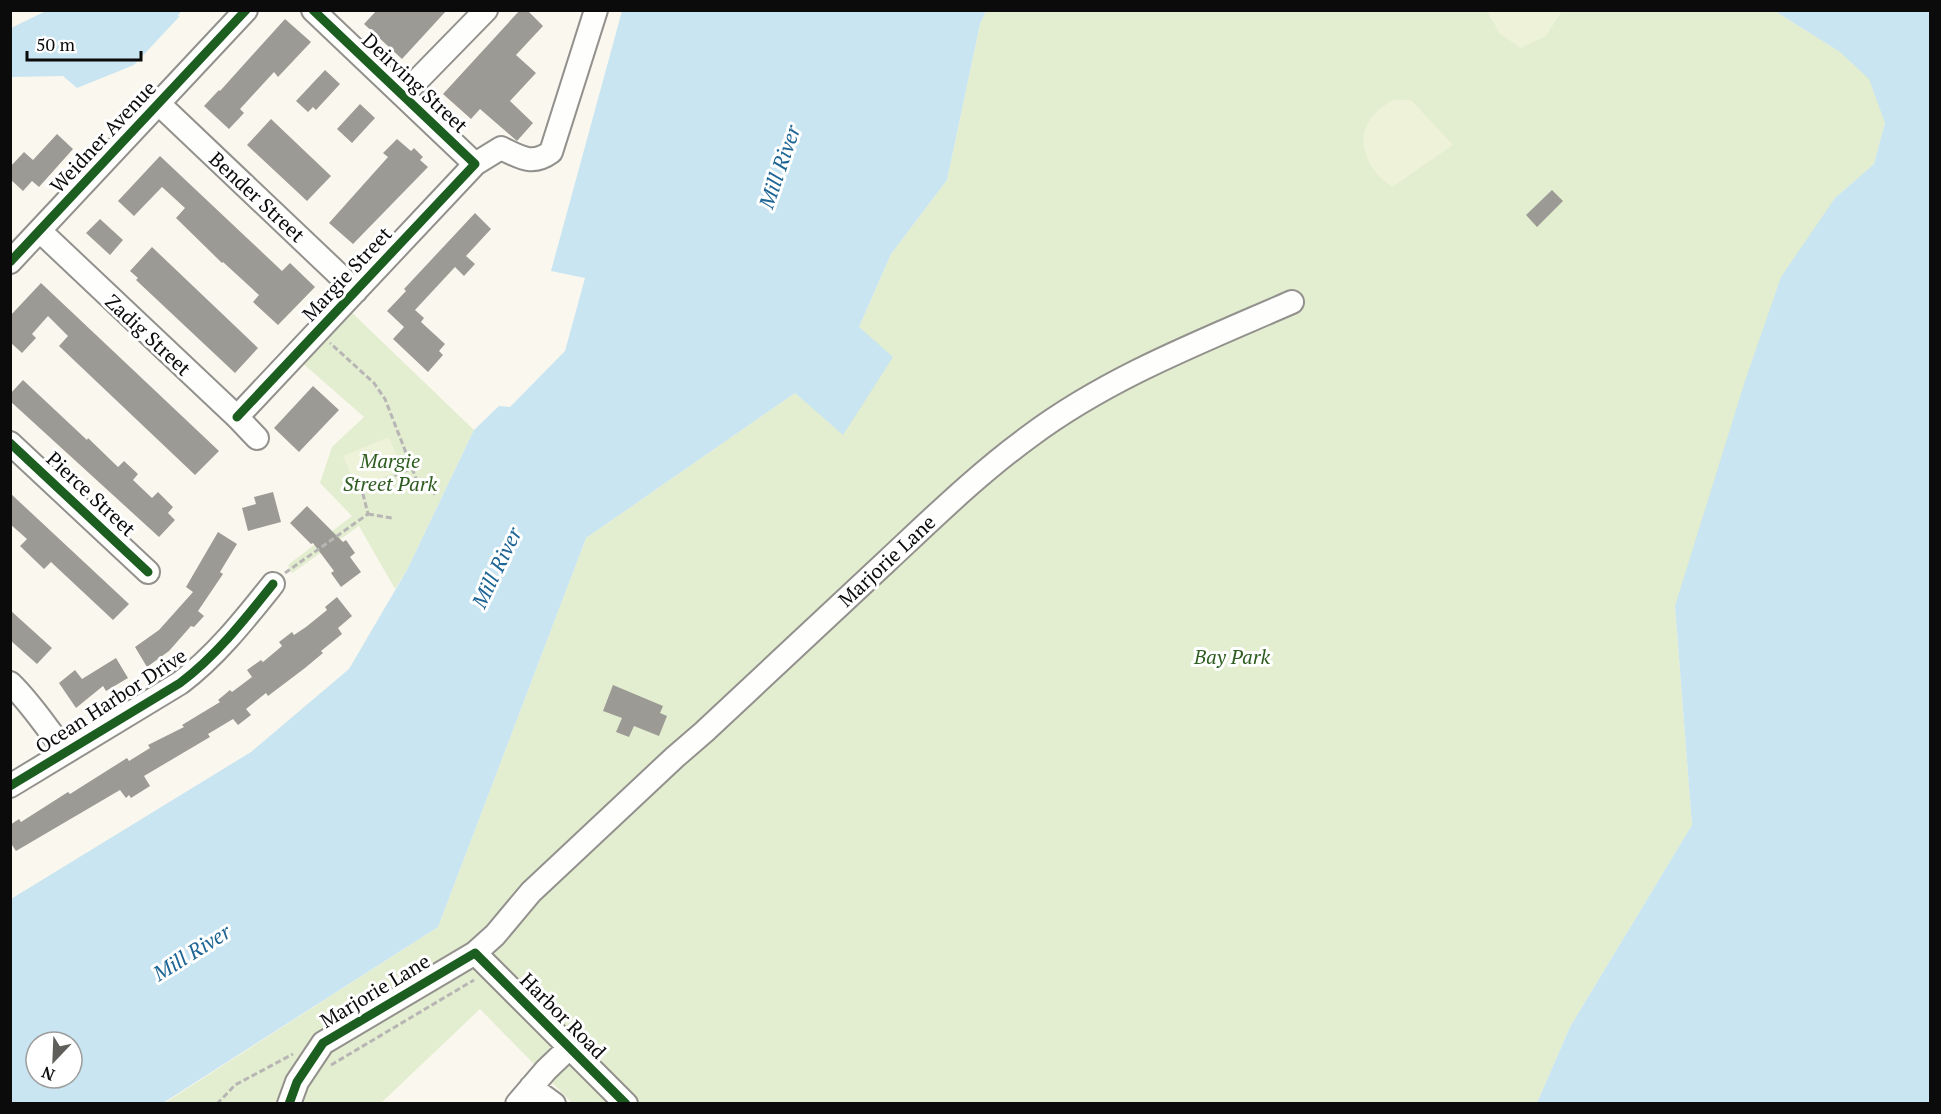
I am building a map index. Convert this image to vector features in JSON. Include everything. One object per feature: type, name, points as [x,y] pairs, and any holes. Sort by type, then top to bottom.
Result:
[{"type":"street","name":"Weidner Avenue","points":[[10,262],[246,10]]},
{"type":"street","name":"Deirving Street","points":[[312,10],[471,160]]},
{"type":"street","points":[[403,95],[486,10]]},
{"type":"street","name":"Margie Street","points":[[237,417],[356,291],[471,160],[501,148],[528,160],[542,159],[551,152],[596,10]]},
{"type":"street","name":"Bender Street","points":[[158,104],[356,291]]},
{"type":"street","name":"Zadig Street","points":[[40,231],[257,438]]},
{"type":"street","name":"Marjorie Lane","points":[[289,1104],[297,1082],[323,1043],[475,953],[495,935],[531,892],[920,530],[1030,435],[1100,391],[1170,356],[1292,302]]},
{"type":"street","name":"Pierce Street","points":[[10,443],[148,572]]},
{"type":"street","name":"Ocean Harbor Drive","points":[[10,786],[180,683],[197,670],[248,616],[273,584]]},
{"type":"street","points":[[10,683],[39,714],[49,732],[66,752]]},
{"type":"street","name":"Harbor Road","points":[[475,953],[626,1104]]},
{"type":"street","points":[[554,1104],[524,1095],[569,1048]]},
{"type":"path","points":[[317,332],[374,383],[385,399],[419,487],[435,494]]},
{"type":"path","points":[[368,514],[362,490],[412,468]]},
{"type":"path","points":[[273,584],[299,562],[368,514],[392,518]]},
{"type":"path","points":[[325,1068],[473,979],[481,987]]},
{"type":"path","points":[[217,1104],[235,1086],[291,1054],[323,1043]]},
{"type":"green space","name":"Bay Park","points":[[986,11],[1775,11],[1840,52],[1870,79],[1885,123],[1874,164],[1835,198],[1675,606],[1692,825],[1570,1027],[1537,1103],[572,1103],[480,1009],[381,1103],[163,1104],[438,927],[586,538],[795,393],[843,434],[859,327],[891,254],[947,180],[980,24]]},
{"type":"green space","points":[[1487,11],[1562,11],[1546,36],[1521,48],[1500,34]]},
{"type":"green space","points":[[1394,100],[1411,100],[1453,145],[1392,187],[1380,177],[1368,160],[1364,149],[1364,139],[1365,130],[1375,113]]},
{"type":"green space","name":"Margie Street Park","points":[[347,308],[474,430],[407,570],[395,589],[359,526],[292,573],[288,565],[352,516],[320,483],[332,447],[364,417],[299,360]]},
{"type":"green space","points":[[389,437],[402,469],[357,488],[343,456]]},
{"type":"water","points":[[46,11],[182,11],[134,65],[77,88],[63,76],[11,77],[11,28]]},
{"type":"water","name":"Mill River","points":[[622,11],[986,11],[980,24],[947,180],[891,254],[859,327],[893,357],[843,435],[795,393],[586,538],[438,927],[163,1103],[11,1103],[11,899],[251,752],[349,669],[407,570],[474,430],[499,406],[510,407],[565,351],[585,278],[551,271]]},
{"type":"water","points":[[1775,11],[1930,11],[1930,1103],[1537,1103],[1570,1027],[1692,825],[1675,606],[1745,381],[1781,277],[1835,198],[1874,164],[1885,123],[1869,79],[1840,52]]},
{"type":"building","points":[[377,10],[447,10],[402,59],[364,24]]},
{"type":"building","points":[[520,10],[527,10],[543,26],[516,55],[536,73],[510,101],[533,123],[517,141],[480,109],[471,119],[443,94]]},
{"type":"building","points":[[285,19],[311,42],[278,77],[274,72],[240,109],[244,113],[229,129],[204,106]]},
{"type":"building","points":[[325,70],[340,84],[316,110],[313,107],[308,112],[296,101]]},
{"type":"building","points":[[360,104],[375,118],[352,143],[337,129]]},
{"type":"building","points":[[271,119],[331,176],[307,201],[247,145]]},
{"type":"building","points":[[57,134],[73,149],[39,187],[32,181],[23,191],[10,179],[10,167],[24,152],[33,160]]},
{"type":"building","points":[[397,139],[411,151],[414,148],[423,157],[420,160],[428,167],[353,244],[329,223],[388,157],[383,153]]},
{"type":"building","points":[[160,156],[282,271],[290,263],[315,287],[278,325],[253,302],[259,295],[176,218],[185,208],[162,187],[134,216],[118,201]]},
{"type":"building","points":[[1552,190],[1563,201],[1537,227],[1526,215]]},
{"type":"building","points":[[475,213],[491,229],[466,256],[475,264],[464,276],[455,267],[415,310],[424,318],[421,322],[445,344],[439,351],[443,355],[428,372],[393,339],[404,327],[387,311],[406,291],[404,289]]},
{"type":"building","points":[[100,219],[123,240],[110,255],[86,233]]},
{"type":"building","points":[[152,247],[258,348],[235,373],[136,280],[138,278],[130,271]]},
{"type":"building","points":[[41,283],[219,451],[195,475],[59,346],[68,336],[48,316],[32,334],[36,338],[22,353],[10,342],[10,316]]},
{"type":"building","points":[[23,380],[118,467],[124,461],[138,474],[133,480],[152,498],[158,492],[173,507],[168,513],[175,520],[159,537],[10,401],[10,394]]},
{"type":"building","points":[[313,386],[339,410],[299,452],[274,428]]},
{"type":"building","points":[[273,492],[281,522],[248,531],[242,508],[256,504],[254,497]]},
{"type":"building","points":[[10,493],[129,604],[113,620],[51,562],[44,569],[20,546],[27,539],[10,524]]},
{"type":"building","points":[[307,506],[343,542],[346,540],[355,553],[350,557],[361,572],[341,587],[331,573],[334,571],[313,543],[311,544],[290,523]]},
{"type":"building","points":[[218,532],[237,544],[220,572],[223,574],[198,611],[204,616],[194,627],[191,626],[169,651],[147,667],[135,647],[159,630],[193,592],[186,587]]},
{"type":"building","points":[[337,597],[352,616],[338,628],[342,634],[305,668],[268,696],[266,693],[246,709],[251,715],[238,725],[233,719],[208,734],[210,737],[144,776],[150,786],[131,798],[129,795],[126,798],[120,790],[16,851],[10,842],[10,825],[19,819],[21,822],[68,792],[70,794],[127,758],[129,761],[150,748],[148,745],[184,727],[182,725],[220,702],[218,700],[230,690],[232,692],[252,677],[247,670],[261,660],[263,662],[282,646],[279,642],[292,632],[294,635],[306,627],[327,610],[325,607]]},
{"type":"building","points":[[10,610],[52,648],[37,664],[10,640]]},
{"type":"building","points":[[116,658],[128,678],[106,691],[103,686],[76,708],[59,683],[75,670],[82,679]]},
{"type":"building","points":[[613,685],[663,706],[660,713],[667,716],[659,736],[634,726],[629,737],[616,732],[622,718],[603,711]]},
{"type":"cycle path","points":[[10,262],[246,10]]},
{"type":"cycle path","points":[[237,417],[475,164],[313,10]]},
{"type":"cycle path","points":[[10,443],[148,572]]},
{"type":"cycle path","points":[[10,786],[180,683],[218,649],[273,584]]},
{"type":"cycle path","points":[[289,1104],[297,1082],[323,1043],[475,953],[626,1104]]}]
